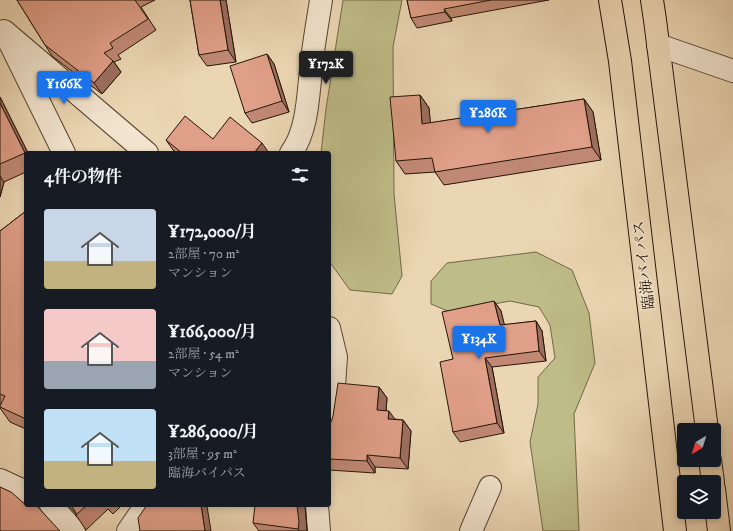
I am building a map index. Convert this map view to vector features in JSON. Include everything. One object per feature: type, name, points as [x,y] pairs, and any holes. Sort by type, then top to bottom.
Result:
[{"type":"highway","name":"臨海バイパス","points":[[610,0],[621,69],[675,531]]},
{"type":"highway","points":[[652,0],[706,423]]},
{"type":"highway","points":[[717,519],[718,531]]},
{"type":"street","points":[[292,151],[296,146],[304,124],[321,0]]},
{"type":"street","points":[[2,27],[63,151]]},
{"type":"street","points":[[2,27],[144,151]]},
{"type":"street","points":[[658,45],[733,71]]},
{"type":"street","points":[[331,336],[336,357],[331,414]]},
{"type":"street","points":[[0,480],[24,491]]},
{"type":"street","points":[[471,531],[490,487]]},
{"type":"street","points":[[53,507],[74,531]]},
{"type":"street","points":[[128,531],[145,507]]},
{"type":"street","points":[[317,507],[319,531]]},
{"type":"shaded area","points":[[343,0],[402,0],[393,47],[394,194],[402,276],[392,294],[350,290],[331,264],[331,151],[321,151],[326,109]]},
{"type":"shaded area","points":[[536,252],[572,270],[589,313],[595,363],[574,414],[579,531],[543,531],[530,442],[538,404],[538,377],[555,358],[550,325],[539,307],[510,301],[450,312],[431,304],[431,281],[447,263]]},
{"type":"building","points":[[17,0],[135,0],[148,19],[110,43],[113,48],[104,53],[113,61],[94,83],[45,45]]},
{"type":"building","points":[[190,0],[220,0],[228,50],[199,55]]},
{"type":"building","points":[[407,0],[491,0],[444,9],[445,12],[411,18]]},
{"type":"building","points":[[267,54],[282,101],[245,113],[230,66]]},
{"type":"building","points":[[420,95],[422,124],[584,99],[592,147],[435,172],[432,158],[396,161],[390,97]]},
{"type":"building","points":[[0,103],[24,153],[0,164]]},
{"type":"building","points":[[185,116],[213,139],[230,117],[262,143],[256,151],[180,151],[166,140]]},
{"type":"building","points":[[24,213],[24,418],[0,407],[5,396],[0,394],[0,231]]},
{"type":"building","points":[[494,301],[500,325],[536,321],[539,351],[485,358],[497,423],[453,432],[440,362],[453,359],[442,312]]},
{"type":"building","points":[[338,383],[379,387],[377,410],[389,411],[388,419],[403,420],[400,458],[367,455],[367,461],[331,459],[331,422]]},
{"type":"building","points":[[0,487],[11,492],[24,503],[24,507],[38,507],[60,531],[0,531]]},
{"type":"building","points":[[72,507],[85,507],[76,515]]},
{"type":"building","points":[[146,507],[201,507],[205,531],[140,531],[138,518]]},
{"type":"building","points":[[255,507],[297,507],[299,522],[298,529],[253,523]]}]
